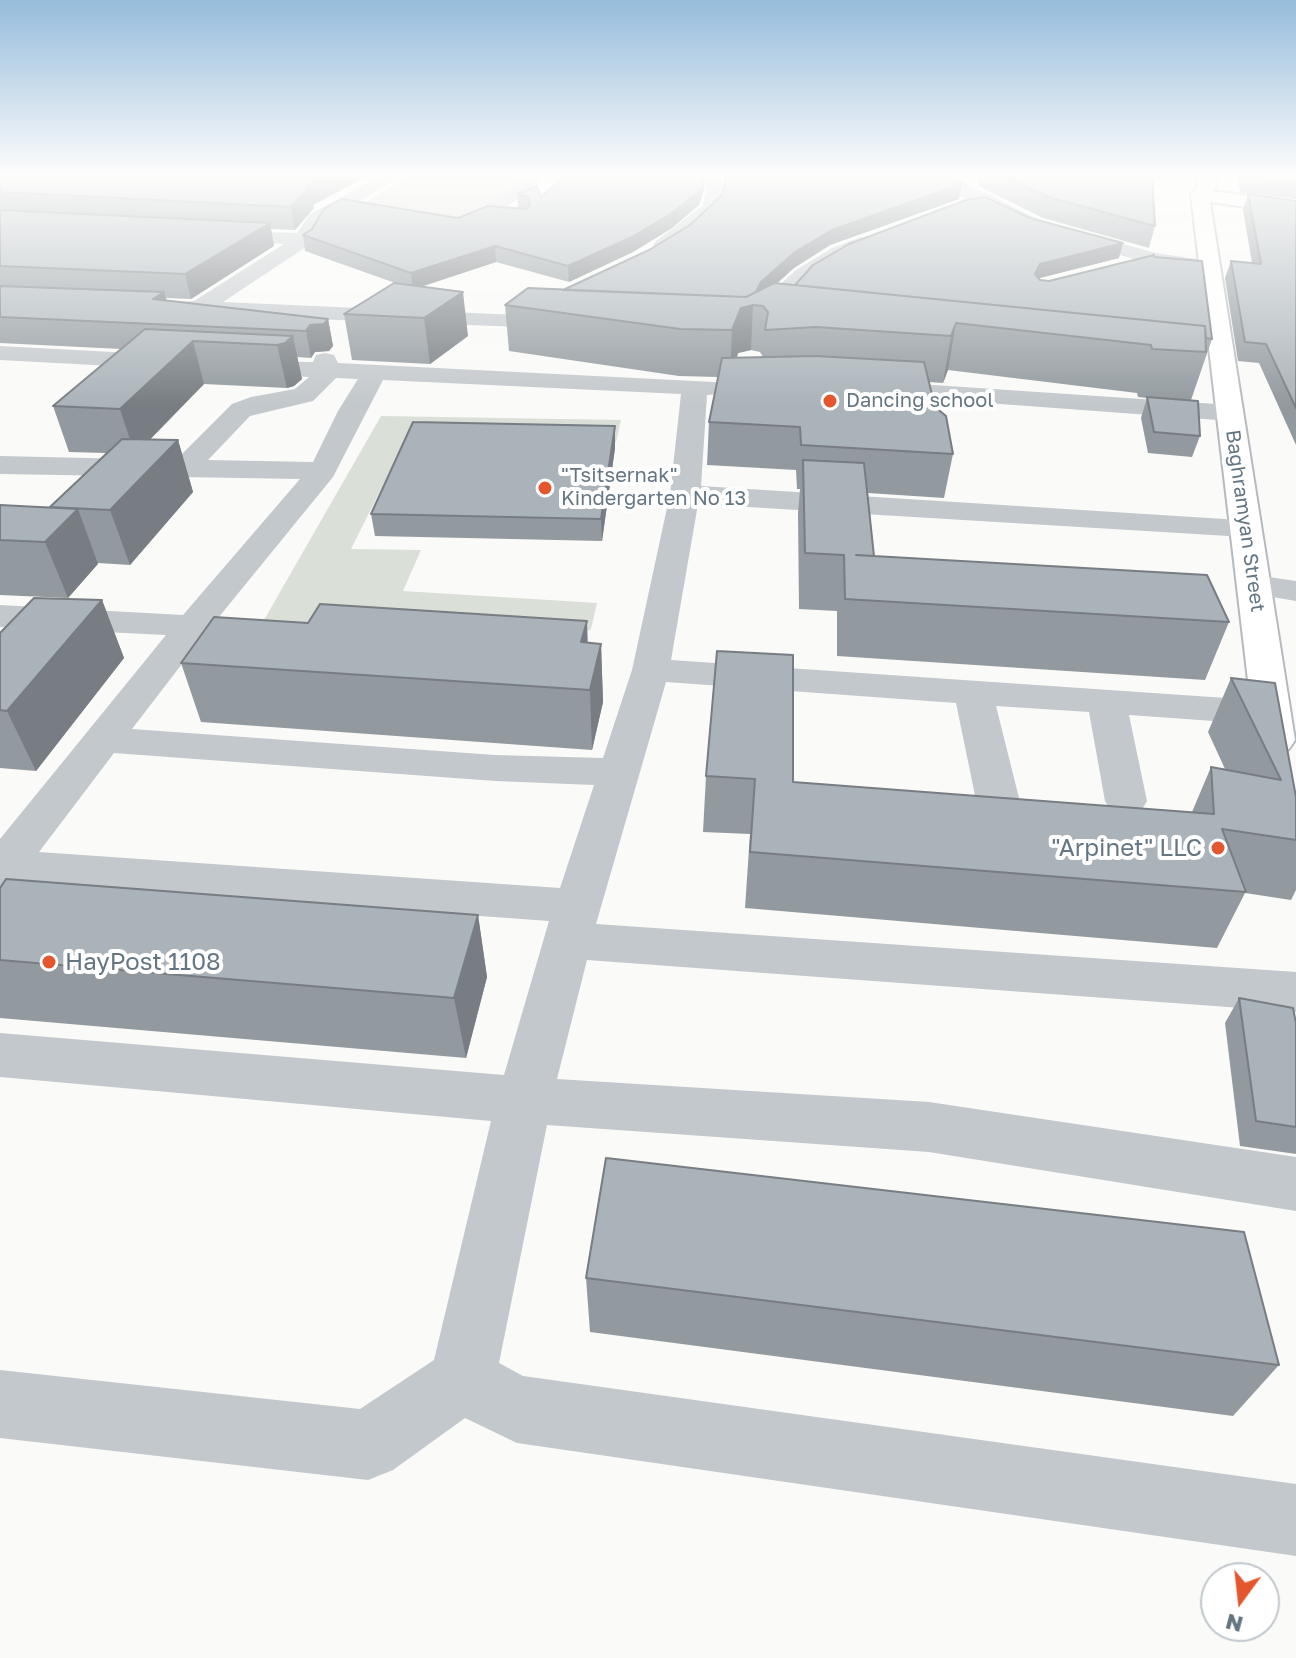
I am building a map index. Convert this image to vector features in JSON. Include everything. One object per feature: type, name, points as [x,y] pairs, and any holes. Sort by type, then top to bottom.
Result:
[{"type":"main road","name":"Baghramyan Street","points":[[1209,251],[1280,776]]},
{"type":"street","points":[[200,307],[286,251]]},
{"type":"street","points":[[641,259],[653,251]]},
{"type":"street","points":[[744,332],[774,318],[770,306],[803,274],[841,251]]},
{"type":"street","points":[[1128,251],[1155,259],[1210,266]]},
{"type":"street","points":[[1108,271],[1155,259]]},
{"type":"street","points":[[490,321],[548,301]]},
{"type":"street","points":[[154,306],[585,325]]},
{"type":"street","points":[[329,371],[325,365],[325,353],[376,315]]},
{"type":"street","points":[[0,353],[188,363]]},
{"type":"street","points":[[1192,364],[1224,367]]},
{"type":"street","points":[[0,1404],[368,1445],[462,1380],[524,1100],[573,923],[651,670],[685,494],[735,385],[220,365]]},
{"type":"street","points":[[183,469],[241,410],[265,402],[297,398],[329,371]]},
{"type":"street","points":[[1,866],[192,626],[323,471],[351,411],[374,373]]},
{"type":"street","points":[[842,387],[1231,413]]},
{"type":"street","points":[[932,393],[938,421]]},
{"type":"street","points":[[0,465],[323,471]]},
{"type":"street","points":[[685,494],[1245,528]]},
{"type":"street","points":[[1255,585],[1296,591]]},
{"type":"street","points":[[4,632],[36,618],[192,626]]},
{"type":"street","points":[[651,670],[1270,713]]},
{"type":"street","points":[[973,692],[1000,810]]},
{"type":"street","points":[[1106,700],[1126,801]]},
{"type":"street","points":[[102,739],[495,768],[620,772]]},
{"type":"street","points":[[1,866],[1296,992]]},
{"type":"street","points":[[0,1055],[524,1100],[929,1127],[1296,1184]]},
{"type":"street","points":[[462,1380],[517,1409],[1296,1520]]},
{"type":"shaded area","points":[[381,416],[621,420],[616,442],[406,439],[351,549],[421,550],[403,591],[597,603],[591,629],[563,644],[260,627]]},
{"type":"building","points":[[0,251],[223,251],[185,274],[0,266]]},
{"type":"building","points":[[350,251],[478,251],[411,273]]},
{"type":"building","points":[[515,251],[600,251],[568,266]]},
{"type":"building","points":[[646,251],[796,251],[761,282],[756,292],[746,297],[563,290]]},
{"type":"building","points":[[836,251],[1090,251],[1040,264],[1035,274],[1040,280],[1049,281],[1154,255],[1202,261],[1212,339],[1206,338],[1205,326],[795,285],[813,265]]},
{"type":"building","points":[[1259,251],[1296,251],[1296,408],[1266,344],[1245,342],[1231,261],[1261,264]]},
{"type":"building","points":[[394,283],[463,292],[424,318],[344,314]]},
{"type":"building","points":[[774,283],[1205,326],[1206,352],[1152,349],[1151,345],[956,323],[951,336],[816,327],[765,330],[768,312],[763,306],[753,305],[741,308],[732,330],[680,329],[505,305],[528,288],[746,297]]},
{"type":"building","points":[[0,286],[164,292],[153,299],[328,319],[324,324],[310,325],[306,331],[0,317]]},
{"type":"building","points":[[145,329],[293,336],[277,345],[193,341],[120,409],[53,406]]},
{"type":"building","points":[[815,356],[924,362],[935,407],[946,416],[953,454],[801,445],[800,427],[709,422],[722,358]]},
{"type":"building","points":[[1147,397],[1198,401],[1200,436],[1154,432]]},
{"type":"building","points":[[413,422],[615,426],[601,519],[371,514]]},
{"type":"building","points":[[122,439],[178,440],[110,510],[50,507]]},
{"type":"building","points":[[803,460],[864,463],[874,556],[856,555],[1207,575],[1229,622],[845,599],[844,555],[805,553]]},
{"type":"building","points":[[0,505],[78,509],[45,542],[0,540]]},
{"type":"building","points":[[34,598],[102,600],[7,711],[0,710],[0,633]]},
{"type":"building","points":[[320,604],[587,621],[581,642],[601,644],[590,690],[181,663],[214,617],[308,623]]},
{"type":"building","points":[[717,651],[793,655],[793,782],[1214,814],[1211,767],[1281,780],[1231,678],[1275,683],[1296,797],[1296,840],[1222,829],[1246,892],[750,852],[755,779],[706,776]]},
{"type":"building","points":[[6,879],[478,915],[454,998],[0,960],[0,888]]},
{"type":"building","points":[[1239,998],[1293,1008],[1296,1023],[1296,1127],[1256,1121]]},
{"type":"building","points":[[606,1158],[1244,1232],[1279,1365],[586,1278]]},
{"type":"place","name":"Dancing school","points":[[830,401]]},
{"type":"place","name":"\"Tsitsernak\" Kindergarten No 13","points":[[545,488]]},
{"type":"place","name":"\"Arpinet\" LLC","points":[[1218,848]]},
{"type":"place","name":"HayPost 1108","points":[[49,962]]}]
